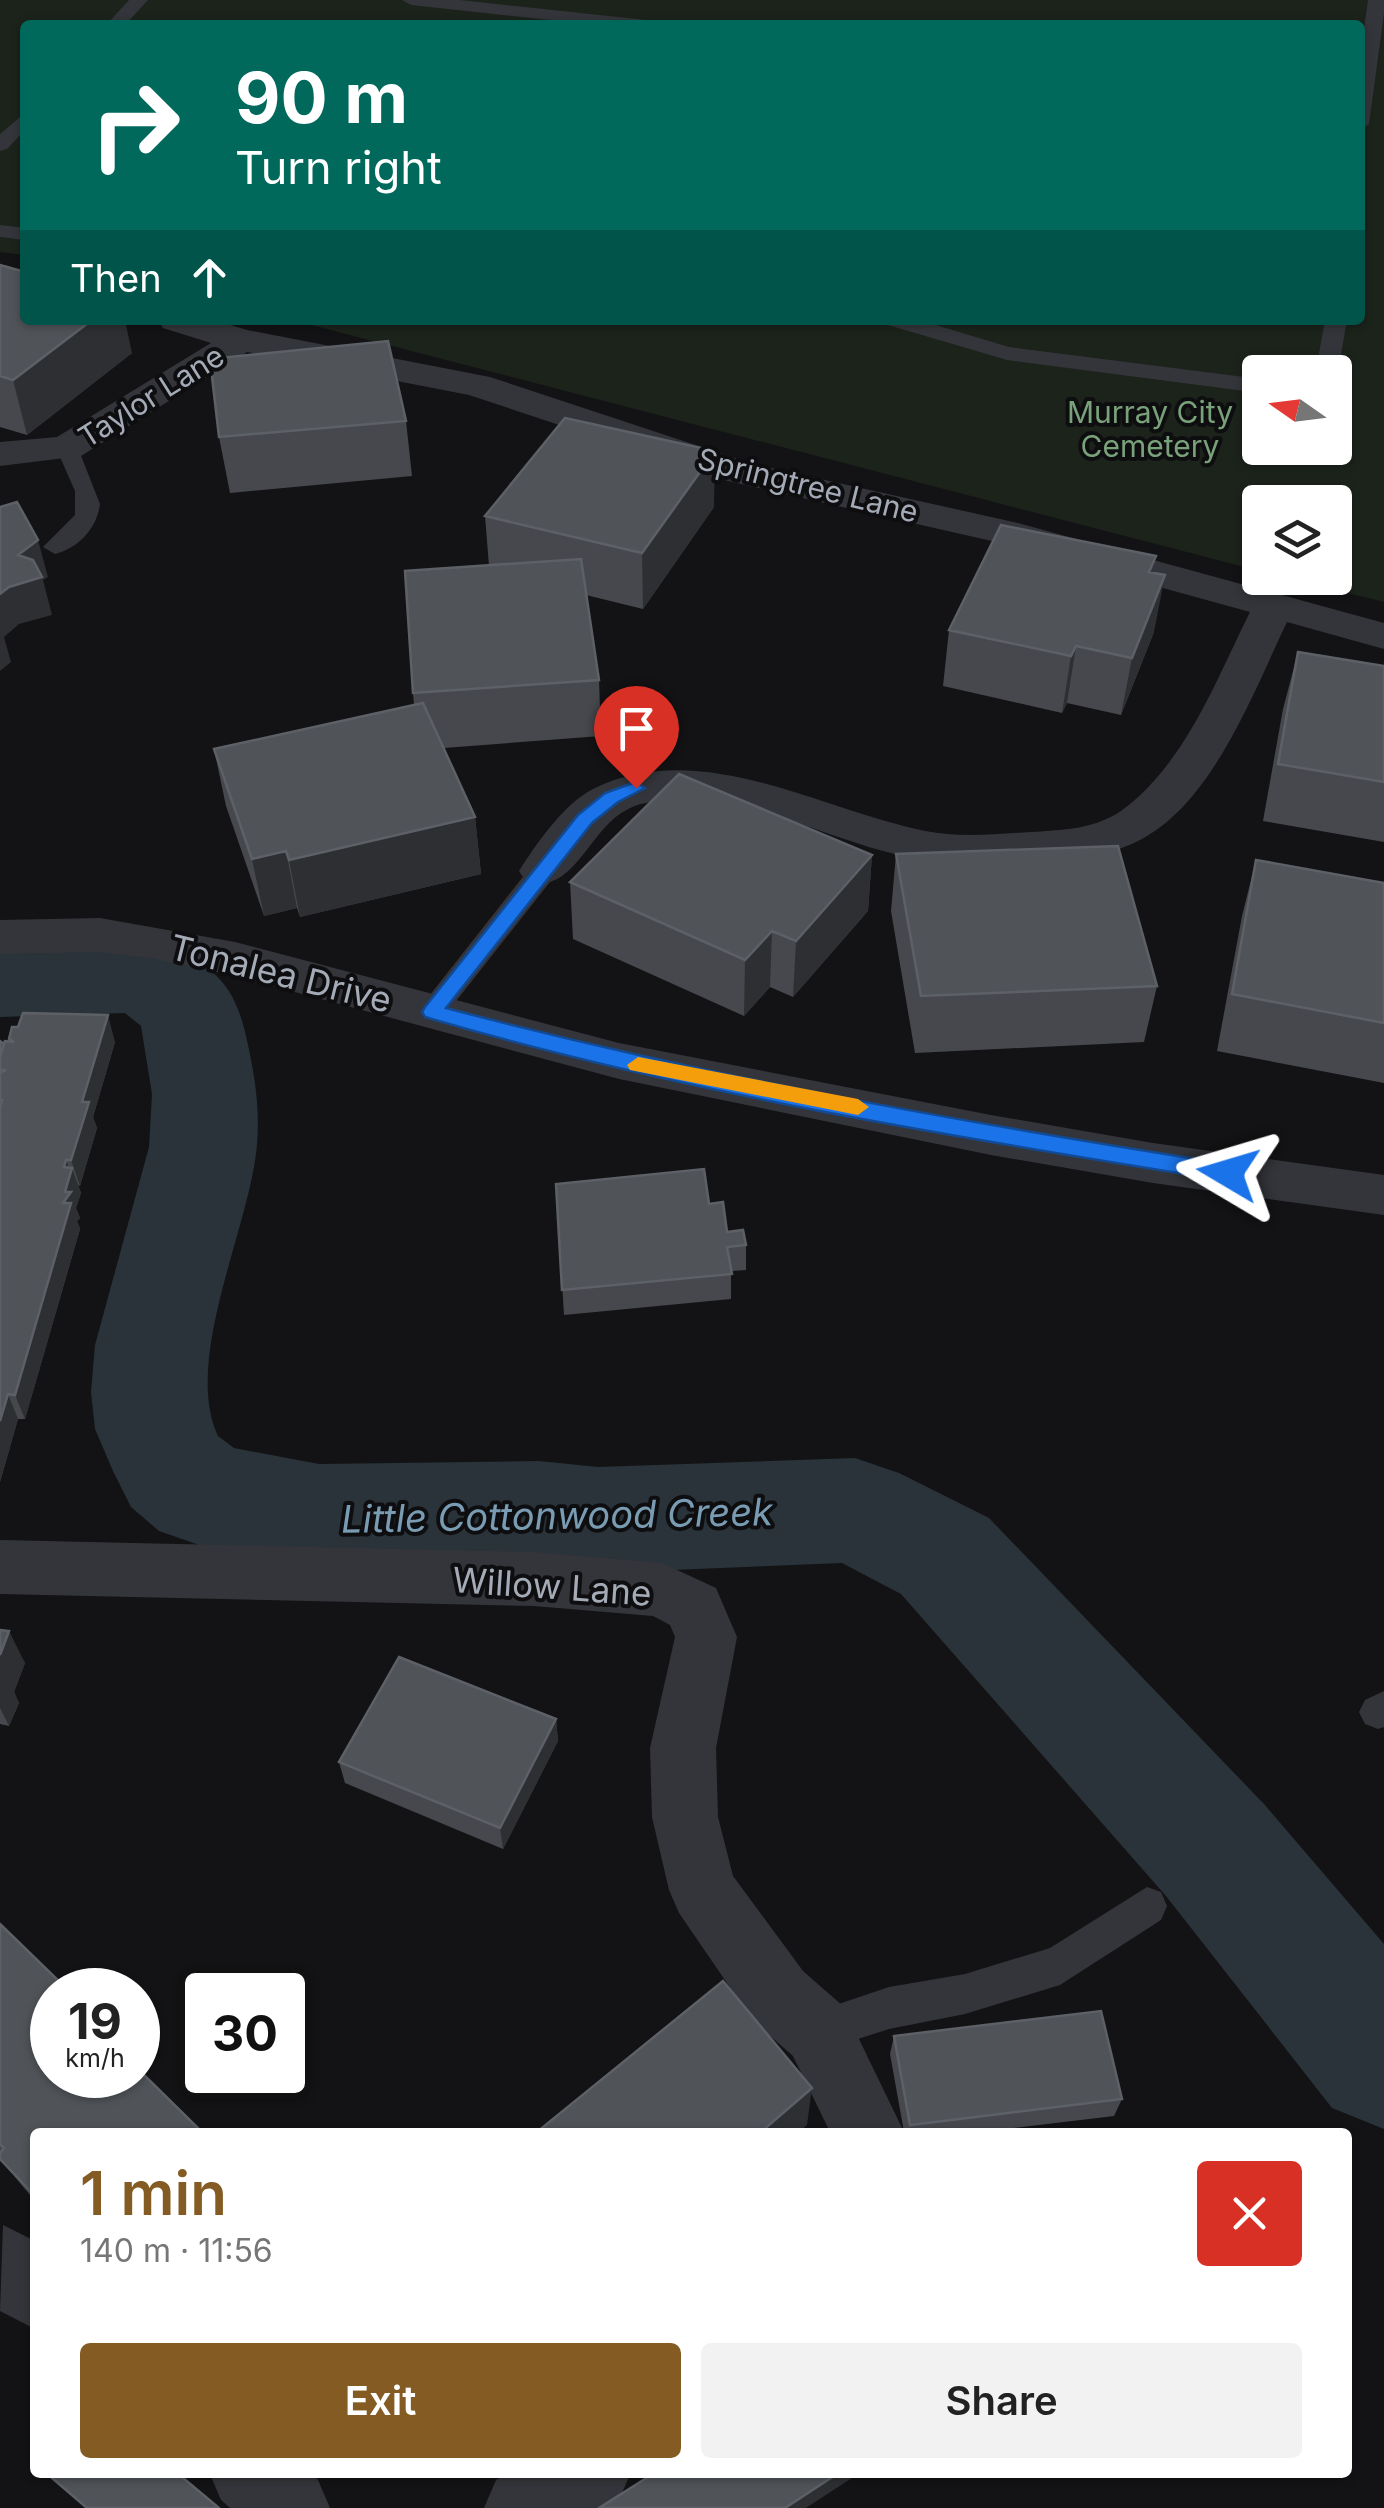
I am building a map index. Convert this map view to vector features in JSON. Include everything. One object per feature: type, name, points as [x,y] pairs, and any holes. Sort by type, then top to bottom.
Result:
[{"type":"street","name":"Springtree Lane","points":[[192,325],[242,340],[477,386],[742,473],[1004,532],[1384,636]]},
{"type":"street","name":"Taylor Lane","points":[[0,454],[67,448],[242,340]]},
{"type":"street","points":[[543,871],[585,819],[612,797],[662,785],[693,786],[756,798],[932,848],[1060,846],[1117,833],[1150,810],[1186,770],[1204,743],[1274,606]]},
{"type":"street","name":"Tonalea Drive","points":[[0,937],[100,935],[150,940],[236,959],[619,1061],[992,1135],[1153,1163],[1384,1195]]},
{"type":"street","name":"Willow Lane","points":[[0,1566],[534,1580],[662,1590],[694,1606],[706,1637],[683,1748],[684,1817],[703,1890],[778,1996],[818,2031],[866,2128]]},
{"type":"street","points":[[256,2478],[290,2508]]},
{"type":"street","points":[[524,2508],[584,2478]]},
{"type":"lane","points":[[120,20],[139,0]]},
{"type":"lane","points":[[411,0],[599,20]]},
{"type":"lane","points":[[1365,76],[1377,0]]},
{"type":"lane","points":[[0,145],[20,124]]},
{"type":"lane","points":[[913,325],[1007,353],[1242,384]]},
{"type":"lane","points":[[1331,355],[1335,325]]},
{"type":"lane","points":[[55,547],[80,534],[88,517],[87,488],[67,448]]},
{"type":"lane","points":[[432,1012],[543,871]]},
{"type":"lane","points":[[818,2031],[889,2008],[965,1994],[1060,1966],[1146,1906]]},
{"type":"green space","name":"Murray City Cemetery","points":[[0,0],[1384,0],[1384,602],[1352,594],[1352,485],[1242,485],[1242,566],[311,325],[1365,325],[1365,20],[20,20],[20,254],[0,252]]},
{"type":"building","points":[[0,265],[20,271],[20,325],[85,325],[13,380],[0,376]]},
{"type":"building","points":[[388,341],[406,421],[219,437],[210,359]]},
{"type":"building","points":[[565,418],[715,451],[642,553],[485,516]]},
{"type":"building","points":[[17,502],[38,540],[18,555],[33,560],[42,577],[9,587],[0,594],[0,507]]},
{"type":"building","points":[[1001,525],[1156,556],[1149,572],[1165,575],[1132,658],[1076,646],[1071,656],[949,630]]},
{"type":"building","points":[[581,559],[599,680],[413,693],[405,571]]},
{"type":"building","points":[[1298,652],[1384,666],[1384,782],[1278,764]]},
{"type":"building","points":[[423,703],[475,817],[289,860],[286,851],[252,859],[214,749]]},
{"type":"building","points":[[679,774],[872,855],[796,941],[772,931],[745,960],[570,882]]},
{"type":"building","points":[[1118,846],[1157,986],[921,996],[896,854]]},
{"type":"building","points":[[1256,860],[1384,883],[1384,1023],[1232,994]]},
{"type":"building","points":[[23,1013],[108,1015],[82,1102],[89,1102],[71,1160],[66,1160],[64,1167],[72,1168],[65,1192],[71,1192],[63,1203],[71,1203],[15,1395],[8,1394],[0,1421],[0,1073],[6,1070],[0,1070],[0,1057],[5,1041],[14,1042],[9,1039],[12,1027],[18,1027]]},
{"type":"building","points":[[704,1169],[709,1204],[723,1202],[727,1232],[743,1230],[746,1245],[727,1247],[732,1274],[562,1290],[556,1184]]},
{"type":"building","points":[[0,1630],[9,1631],[0,1655]]},
{"type":"building","points":[[399,1657],[556,1719],[500,1828],[339,1762]]},
{"type":"building","points":[[0,1924],[45,1968],[30,1968],[30,2098],[160,2098],[160,2091],[198,2128],[30,2128],[30,2191],[0,2159],[4,2148],[0,2144]]},
{"type":"building","points":[[723,1981],[812,2088],[766,2128],[542,2128]]},
{"type":"building","points":[[1101,2011],[1122,2099],[910,2125],[894,2036]]},
{"type":"building","points":[[52,2478],[183,2478],[219,2508],[87,2508]]},
{"type":"building","points":[[646,2478],[831,2478],[785,2508],[599,2508]]},
{"type":"waterway","name":"Little Cottonwood Creek","points":[[0,982],[125,978],[162,988],[190,1011],[205,1094],[203,1147],[153,1345],[150,1392],[155,1429],[174,1471],[202,1494],[319,1517],[539,1513],[598,1520],[855,1510],[945,1556],[1215,1850],[1384,2056]]},
{"type":"slow traffic","points":[[638,1065],[858,1107]]},
{"type":"route","points":[[636,788],[612,797],[585,819],[432,1012],[619,1061],[992,1135],[1228,1173]]}]
